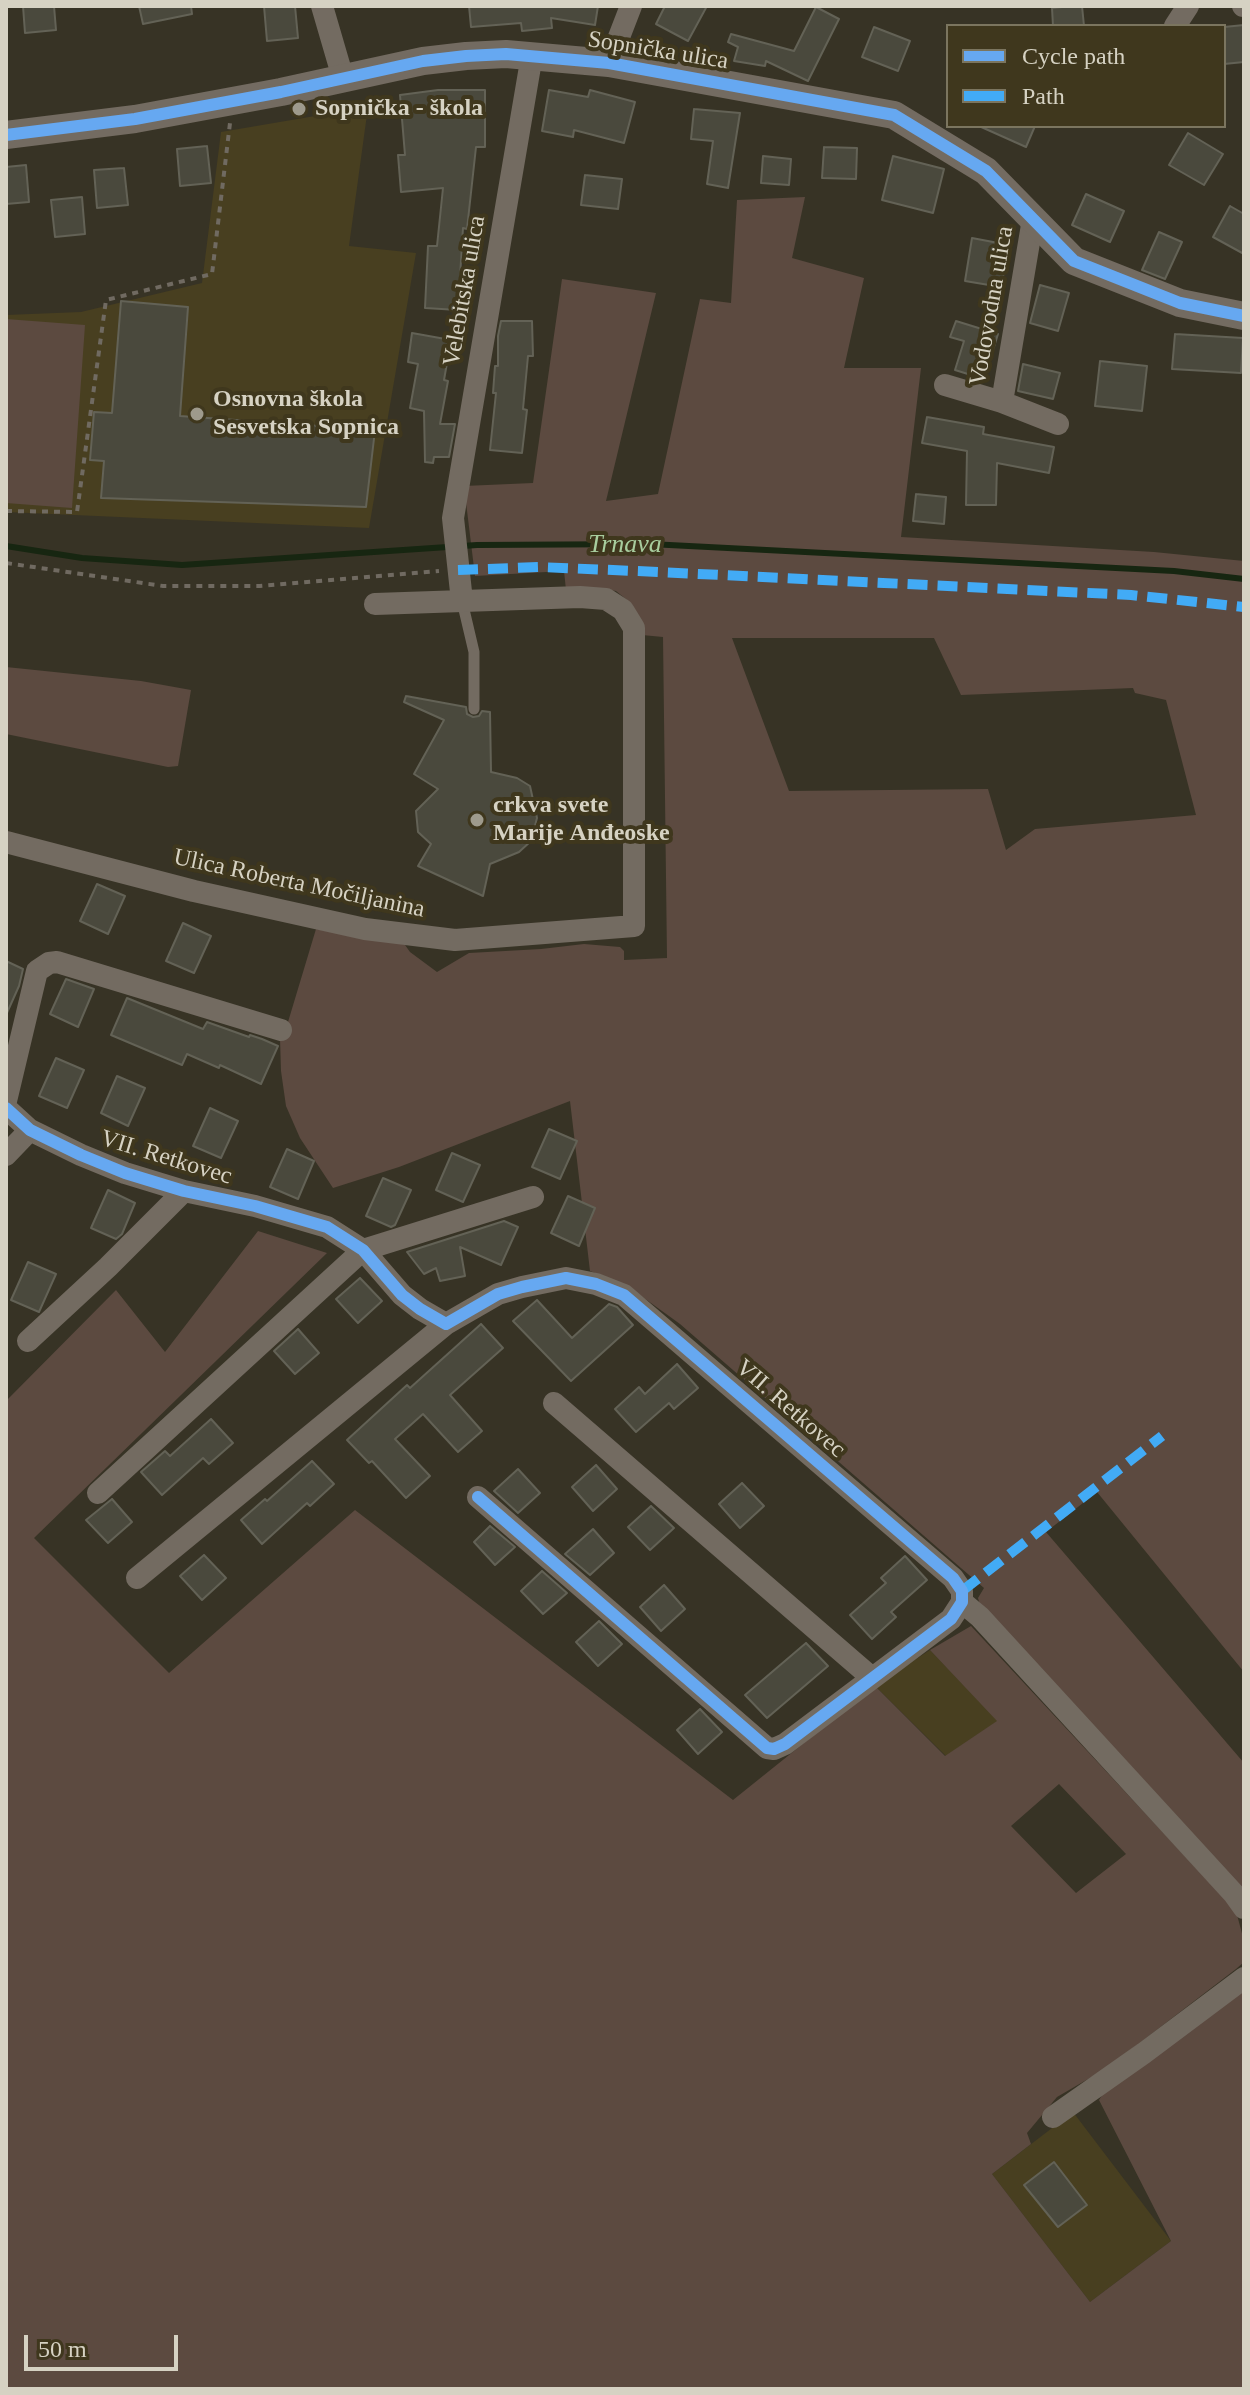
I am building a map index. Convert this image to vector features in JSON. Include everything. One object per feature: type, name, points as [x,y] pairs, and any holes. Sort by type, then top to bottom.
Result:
[{"type":"street","points":[[322,6],[343,78]]},
{"type":"street","points":[[609,63],[631,6]]},
{"type":"street","points":[[1176,24],[1188,6]]},
{"type":"street","name":"Sopnička ulica","points":[[6,135],[135,119],[423,61],[506,54],[609,63],[894,115],[986,171],[1074,261],[1180,303],[1244,316]]},
{"type":"street","name":"Velebitska ulica","points":[[462,601],[453,518],[532,55]]},
{"type":"street","name":"Vodovodna ulica","points":[[1002,402],[1033,219]]},
{"type":"street","points":[[945,385],[1002,402],[1058,424]]},
{"type":"street","name":"Ulica Roberta Močiljanina","points":[[6,842],[194,891],[365,929],[455,940],[634,926],[634,628],[623,610],[606,599],[462,601]]},
{"type":"street","points":[[375,604],[462,601]]},
{"type":"street","points":[[6,1101],[37,971],[49,963],[57,962],[281,1030]]},
{"type":"street","name":"VII. Retkovec","points":[[6,1108],[30,1130],[125,1173],[327,1227],[363,1250],[402,1295],[446,1324]]},
{"type":"street","points":[[6,1155],[30,1130]]},
{"type":"street","name":"VII. Retkovec","points":[[28,1341],[184,1191]]},
{"type":"street","points":[[98,1493],[363,1250],[533,1197]]},
{"type":"street","name":"VII. Retkovec","points":[[137,1578],[446,1324],[498,1294],[566,1278],[596,1284],[624,1295],[953,1578],[962,1591],[962,1602],[980,1617],[1225,1883],[1244,1908]]},
{"type":"street","points":[[554,1403],[871,1677]]},
{"type":"street","points":[[478,1497],[767,1748],[774,1749],[785,1744],[951,1619],[962,1602]]},
{"type":"street","points":[[1053,2117],[1244,1978]]},
{"type":"lane","points":[[462,601],[474,652],[474,709]]},
{"type":"path","points":[[6,511],[77,512],[106,300],[212,274],[231,121]]},
{"type":"path","points":[[6,563],[163,586],[260,586],[457,566]]},
{"type":"shaded area","name":"Osnovna škola Sesvetska Sopnica","points":[[368,107],[349,246],[416,253],[369,528],[6,512],[6,315],[81,312],[202,283],[221,132]]},
{"type":"shaded area","points":[[805,197],[792,258],[864,278],[844,368],[921,368],[901,537],[1154,552],[1244,561],[1244,1672],[1097,1492],[1046,1532],[1244,1763],[1244,1894],[981,1609],[978,1598],[984,1588],[680,1324],[626,1285],[590,1271],[570,1101],[399,1167],[333,1188],[300,1138],[286,1106],[280,1038],[288,1022],[316,929],[405,945],[437,972],[469,953],[584,944],[620,947],[624,951],[624,960],[667,958],[663,637],[642,635],[632,604],[616,591],[600,588],[566,590],[564,571],[475,576],[464,486],[533,483],[562,279],[656,293],[606,501],[658,494],[700,299],[731,303],[737,200]],"holes":[[[732,638],[934,638],[961,695],[1133,688],[1135,693],[1166,700],[1196,815],[1035,829],[1006,850],[988,789],[789,791]]]},
{"type":"shaded area","points":[[6,319],[85,325],[72,508],[6,503]]},
{"type":"shaded area","points":[[6,667],[141,681],[191,690],[178,766],[168,767],[6,734]]},
{"type":"shaded area","points":[[258,1231],[327,1253],[34,1538],[169,1673],[355,1510],[733,1800],[875,1686],[945,1756],[997,1721],[930,1650],[971,1626],[1236,1911],[1244,1941],[1244,1962],[1107,2068],[1057,2097],[1027,2133],[1031,2144],[992,2174],[1090,2302],[1171,2241],[1099,2100],[1106,2089],[1244,1988],[1244,2389],[6,2389],[6,1401],[116,1290],[165,1352]],"holes":[[[1059,1784],[1126,1854],[1076,1893],[1011,1826]]]},
{"type":"shaded area","points":[[930,1650],[998,1721],[946,1756],[875,1686]]},
{"type":"shaded area","points":[[1073,2112],[1171,2241],[1090,2302],[992,2174]]},
{"type":"building","points":[[23,6],[54,6],[56,30],[25,33]]},
{"type":"building","points":[[139,6],[191,6],[192,14],[143,24]]},
{"type":"building","points":[[264,6],[295,6],[298,38],[267,41]]},
{"type":"building","points":[[469,6],[598,6],[595,25],[551,18],[552,28],[522,31],[521,23],[471,27]]},
{"type":"building","points":[[665,6],[707,6],[688,41],[656,24]]},
{"type":"building","points":[[1082,6],[1084,24],[1053,24],[1052,8]]},
{"type":"building","points":[[816,7],[839,19],[808,81],[766,61],[765,66],[734,61],[738,47],[728,42],[731,34],[794,51]]},
{"type":"building","points":[[1244,25],[1244,62],[1226,64],[1226,27]]},
{"type":"building","points":[[874,27],[910,41],[898,71],[862,57]]},
{"type":"building","points":[[438,90],[485,90],[485,147],[476,147],[467,229],[463,228],[458,310],[425,308],[428,246],[437,246],[443,188],[401,192],[398,155],[405,155],[400,95]]},
{"type":"building","points":[[549,90],[588,97],[590,90],[635,102],[624,143],[574,130],[573,137],[542,131]]},
{"type":"building","points":[[694,109],[740,113],[728,188],[707,184],[713,141],[691,139]]},
{"type":"building","points":[[983,128],[1034,128],[1026,147]]},
{"type":"building","points":[[1188,133],[1223,154],[1204,185],[1169,165]]},
{"type":"building","points":[[207,146],[211,183],[180,186],[177,149]]},
{"type":"building","points":[[824,147],[857,148],[856,179],[822,178]]},
{"type":"building","points":[[763,156],[791,159],[789,185],[761,183]]},
{"type":"building","points":[[893,156],[944,169],[933,213],[882,200]]},
{"type":"building","points":[[26,165],[29,202],[6,204],[6,167]]},
{"type":"building","points":[[124,168],[128,205],[97,208],[94,170]]},
{"type":"building","points":[[585,175],[622,179],[618,209],[581,205]]},
{"type":"building","points":[[1086,194],[1124,211],[1110,242],[1072,225]]},
{"type":"building","points":[[82,197],[85,234],[55,237],[51,200]]},
{"type":"building","points":[[1230,206],[1244,214],[1244,254],[1213,237]]},
{"type":"building","points":[[1159,232],[1182,242],[1165,279],[1142,270]]},
{"type":"building","points":[[972,238],[1009,245],[1001,287],[965,281]]},
{"type":"building","points":[[1040,285],[1069,293],[1058,331],[1030,323]]},
{"type":"building","points":[[121,301],[188,307],[180,416],[375,430],[366,507],[101,498],[104,461],[90,460],[94,412],[112,413]]},
{"type":"building","points":[[501,321],[532,321],[533,356],[528,356],[522,453],[490,450]]},
{"type":"building","points":[[956,321],[998,334],[984,379],[955,370],[964,341],[950,337]]},
{"type":"building","points":[[412,333],[451,340],[440,424],[455,424],[449,457],[434,457],[433,463],[425,462],[424,411],[410,408],[418,364],[408,362]]},
{"type":"building","points":[[1175,334],[1243,338],[1241,373],[1172,369]]},
{"type":"building","points":[[1100,361],[1147,366],[1142,411],[1095,406]]},
{"type":"building","points":[[1023,364],[1060,373],[1053,399],[1018,391]]},
{"type":"building","points":[[927,417],[984,427],[983,434],[1054,447],[1049,473],[997,463],[996,505],[966,505],[967,451],[922,443]]},
{"type":"building","points":[[916,494],[946,497],[944,524],[913,521]]},
{"type":"building","points":[[406,696],[466,707],[467,714],[473,717],[479,716],[482,711],[490,712],[491,772],[517,778],[530,786],[537,818],[531,841],[519,852],[490,864],[483,896],[418,866],[431,844],[418,832],[416,811],[438,789],[414,774],[444,720],[404,702]]},
{"type":"building","points":[[97,884],[125,896],[108,934],[80,921]]},
{"type":"building","points":[[183,923],[211,936],[194,973],[166,961]]},
{"type":"building","points":[[6,961],[23,969],[6,1015]]},
{"type":"building","points":[[66,979],[94,989],[78,1027],[50,1014]]},
{"type":"building","points":[[127,998],[203,1029],[207,1022],[278,1046],[261,1084],[187,1054],[182,1065],[111,1035]]},
{"type":"building","points":[[56,1058],[84,1070],[67,1108],[39,1096]]},
{"type":"building","points":[[117,1076],[145,1088],[128,1126],[101,1113]]},
{"type":"building","points":[[210,1108],[238,1121],[221,1158],[193,1146]]},
{"type":"building","points":[[549,1129],[577,1141],[560,1179],[532,1167]]},
{"type":"building","points":[[287,1149],[314,1161],[298,1199],[270,1187]]},
{"type":"building","points":[[452,1153],[480,1165],[463,1202],[436,1190]]},
{"type":"building","points":[[383,1178],[411,1190],[395,1225],[391,1227],[366,1216]]},
{"type":"building","points":[[108,1190],[135,1203],[122,1234],[116,1239],[91,1228]]},
{"type":"building","points":[[568,1196],[595,1208],[579,1246],[551,1233]]},
{"type":"building","points":[[504,1221],[518,1227],[501,1265],[460,1247],[465,1276],[440,1281],[436,1268],[424,1274],[407,1252]]},
{"type":"building","points":[[28,1262],[56,1274],[39,1312],[11,1300]]},
{"type":"building","points":[[360,1278],[382,1301],[358,1323],[336,1299]]},
{"type":"building","points":[[537,1300],[572,1338],[609,1304],[617,1307],[633,1325],[571,1381],[513,1321]]},
{"type":"building","points":[[481,1324],[503,1348],[450,1395],[482,1431],[458,1452],[423,1414],[395,1439],[430,1476],[406,1498],[372,1461],[369,1463],[347,1440]]},
{"type":"building","points":[[298,1329],[319,1353],[295,1374],[274,1351]]},
{"type":"building","points":[[677,1364],[698,1388],[674,1409],[669,1403],[636,1432],[615,1409],[639,1387],[645,1394]]},
{"type":"building","points":[[211,1419],[233,1443],[209,1464],[203,1458],[162,1495],[141,1472],[165,1451],[170,1456]]},
{"type":"building","points":[[312,1461],[334,1484],[310,1506],[307,1503],[262,1544],[241,1520]]},
{"type":"building","points":[[596,1465],[617,1489],[593,1511],[572,1487]]},
{"type":"building","points":[[518,1469],[540,1493],[518,1513],[494,1491]]},
{"type":"building","points":[[742,1483],[764,1506],[740,1528],[719,1504]]},
{"type":"building","points":[[112,1499],[132,1522],[108,1543],[86,1520]]},
{"type":"building","points":[[651,1506],[674,1528],[650,1550],[628,1527]]},
{"type":"building","points":[[490,1526],[515,1547],[495,1565],[474,1542]]},
{"type":"building","points":[[593,1529],[614,1553],[590,1575],[565,1554]]},
{"type":"building","points":[[204,1555],[226,1578],[202,1600],[180,1576]]},
{"type":"building","points":[[905,1556],[927,1580],[891,1612],[896,1617],[872,1639],[850,1615],[886,1583],[881,1578]]},
{"type":"building","points":[[542,1571],[567,1593],[543,1614],[521,1591]]},
{"type":"building","points":[[664,1585],[685,1609],[661,1631],[640,1607]]},
{"type":"building","points":[[599,1621],[622,1644],[598,1666],[576,1642]]},
{"type":"building","points":[[806,1643],[828,1666],[767,1718],[745,1695]]},
{"type":"building","points":[[700,1709],[722,1732],[698,1754],[677,1730]]},
{"type":"building","points":[[1054,2162],[1087,2205],[1058,2227],[1024,2185]]},
{"type":"waterway","name":"Trnava","points":[[6,546],[82,558],[182,565],[477,545],[650,544],[1174,571],[1244,579]]},
{"type":"marked path","points":[[458,570],[539,567],[659,572],[1131,595],[1244,607]]},
{"type":"marked path","points":[[962,1591],[1162,1436]]},
{"type":"cycle path","points":[[6,135],[135,119],[423,61],[506,54],[609,63],[894,115],[986,171],[1074,261],[1180,303],[1244,316]]},
{"type":"cycle path","points":[[6,1108],[30,1130],[125,1173],[327,1227],[363,1250],[402,1295],[446,1324],[498,1294],[566,1278],[596,1284],[624,1295],[953,1578],[962,1591],[962,1602],[951,1619],[785,1744],[774,1749],[767,1748],[478,1497]]},
{"type":"place","name":"Sopnička - škola","points":[[299,109]]},
{"type":"place","name":"Osnovna škola Sesvetska Sopnica","points":[[197,414]]},
{"type":"place","name":"crkva svete Marije Anđeoske","points":[[477,820]]}]
